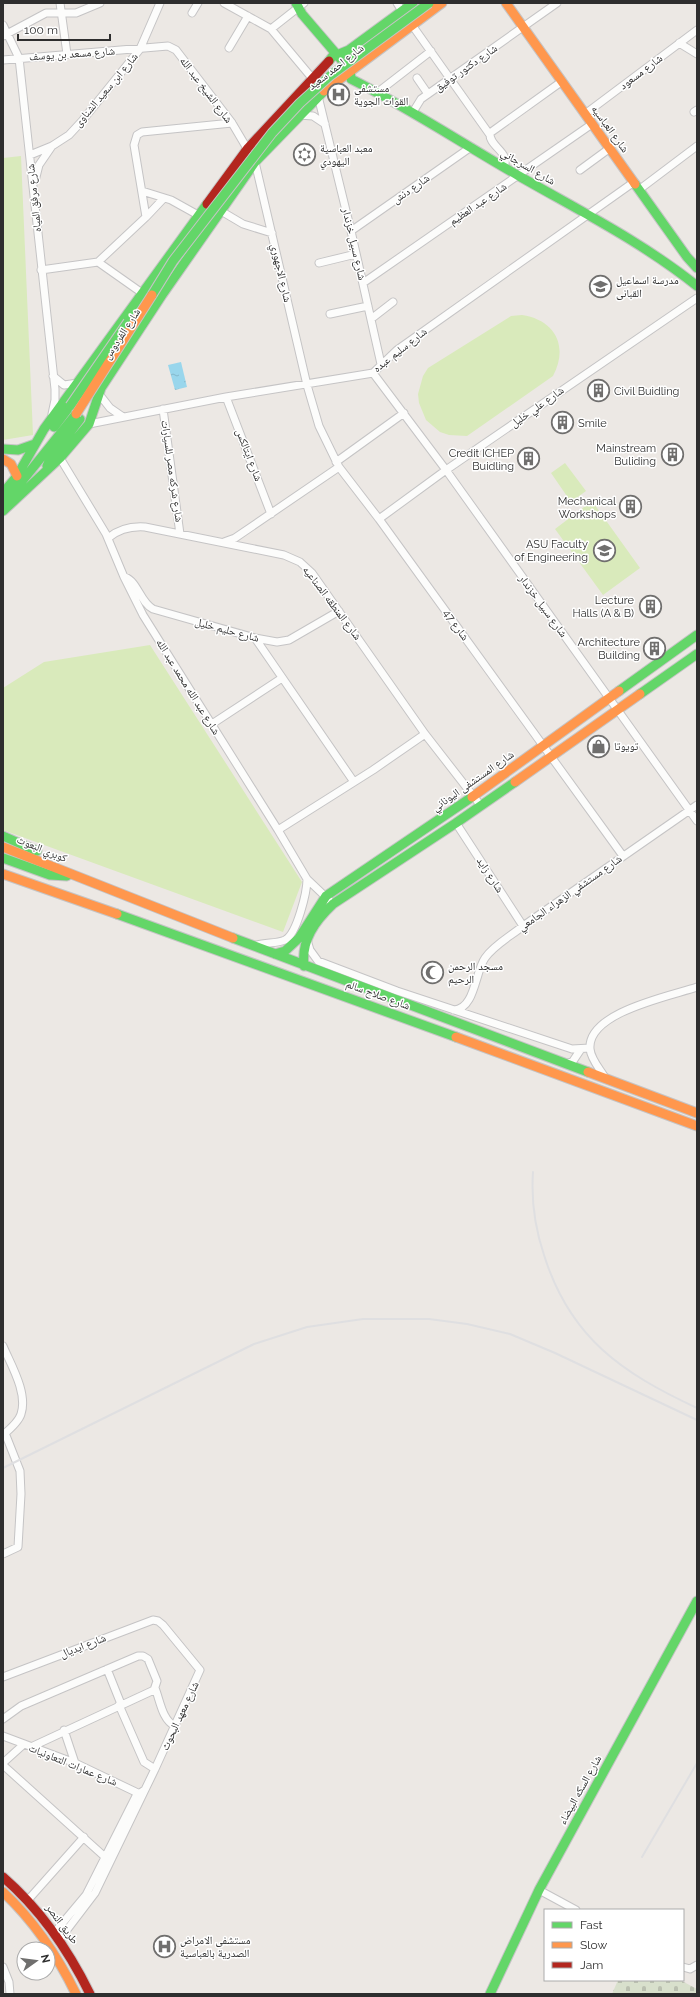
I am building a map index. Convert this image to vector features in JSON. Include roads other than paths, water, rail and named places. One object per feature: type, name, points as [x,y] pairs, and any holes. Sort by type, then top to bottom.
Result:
[{"type":"main road","name":"شارع احمد سعيد","points":[[248,148],[330,59],[349,50],[413,3]]},
{"type":"main road","points":[[3,505],[167,265],[270,132],[313,87],[346,60],[423,3]]},
{"type":"main road","points":[[3,449],[18,450],[31,447],[48,436],[71,406],[98,382],[173,261],[272,133],[300,103],[331,75],[429,3]]},
{"type":"main road","name":"شارع احمد سعيد","points":[[255,162],[299,114],[318,96],[350,70],[442,3]]},
{"type":"main road","name":"شارع العباسيه","points":[[506,3],[687,257],[697,268]]},
{"type":"main road","points":[[300,5],[336,55],[350,70]]},
{"type":"main road","name":"شارع السرجاني","points":[[350,70],[351,79],[378,92],[413,112],[519,176],[642,246],[693,280],[697,286]]},
{"type":"main road","name":"شارع الفردوس","points":[[3,493],[16,476],[50,421],[71,406],[78,383],[198,215],[248,148]]},
{"type":"main road","name":"شارع الفردوس","points":[[3,511],[60,458],[89,424],[99,394],[162,295],[255,162]]},
{"type":"main road","points":[[47,470],[50,459],[82,416],[81,407],[78,402],[72,400],[71,406]]},
{"type":"main road","points":[[3,458],[11,464],[16,476]]},
{"type":"main road","name":"شارع المستشفى اليوناني","points":[[275,954],[286,951],[296,943],[317,905],[326,896],[473,796],[697,635]]},
{"type":"main road","points":[[304,966],[302,954],[306,940],[320,917],[333,904],[456,823],[697,654]]},
{"type":"main road","points":[[3,836],[58,860],[73,874]]},
{"type":"main road","name":"كوبري البعوث","points":[[3,847],[73,874]]},
{"type":"main road","points":[[3,858],[50,875],[73,874]]},
{"type":"main road","points":[[3,874],[50,889]]},
{"type":"main road","name":"شارع صلاح سالم","points":[[73,874],[304,966],[697,1113]]},
{"type":"main road","points":[[3,881],[22,888],[50,889]]},
{"type":"main road","name":"شارع صلاح سالم","points":[[50,889],[697,1126]]},
{"type":"main road","name":"شارع السكه البيضاء","points":[[490,1994],[539,1890],[697,1601]]},
{"type":"main road","name":"طريق النصر","points":[[3,1877],[28,1900],[58,1936],[77,1966],[90,1994]]},
{"type":"main road","name":"طريق النصر","points":[[3,1892],[34,1924],[64,1971],[76,1994]]},
{"type":"street","points":[[60,3],[67,54]]},
{"type":"street","points":[[6,34],[46,14],[76,13],[100,3]]},
{"type":"street","name":"شارع ابن سعيد الشناوى","points":[[30,155],[52,146],[82,121],[140,49],[160,3]]},
{"type":"street","points":[[192,13],[198,3]]},
{"type":"street","points":[[224,3],[271,30],[312,78]]},
{"type":"street","points":[[397,3],[402,11]]},
{"type":"street","name":"شارع دكتور توفيق","points":[[413,112],[418,102],[428,94],[524,28],[557,3]]},
{"type":"street","points":[[271,30],[300,5]]},
{"type":"street","points":[[230,48],[248,16]]},
{"type":"street","name":"شارع مرفق المياه","points":[[3,24],[6,34],[20,58],[56,400],[50,421]]},
{"type":"street","points":[[412,25],[451,78],[505,157],[506,162],[504,167]]},
{"type":"street","name":"شارع مسعود","points":[[585,114],[697,30]]},
{"type":"street","points":[[679,43],[697,54]]},
{"type":"street","name":"شارع الشيخ عبد الله","points":[[140,49],[168,46],[176,50],[232,123],[255,162]]},
{"type":"street","name":"شارع مسعد بن يوسف","points":[[3,60],[140,49]]},
{"type":"street","points":[[378,92],[409,66],[431,51]]},
{"type":"street","points":[[417,78],[428,94]]},
{"type":"street","points":[[490,135],[561,82]]},
{"type":"street","name":"شارع سبيل خزندار","points":[[318,96],[351,230],[381,364]]},
{"type":"street","points":[[299,114],[313,116],[325,124]]},
{"type":"street","points":[[146,217],[134,145],[137,135],[142,132],[232,123]]},
{"type":"street","name":"شارع عبد العظيم","points":[[363,283],[592,124]]},
{"type":"street","name":"شارع ابن سعيد الشناوى","points":[[34,187],[40,165],[52,146]]},
{"type":"street","points":[[640,189],[697,146]]},
{"type":"street","name":"شارع دنش","points":[[351,230],[471,147]]},
{"type":"street","points":[[580,170],[610,148]]},
{"type":"street","name":"شارع الاجهوري","points":[[255,162],[307,385]]},
{"type":"street","name":"شارع سليم عبده","points":[[89,424],[226,397],[307,385],[373,373],[397,350],[634,182]]},
{"type":"street","points":[[142,191],[164,198],[198,215]]},
{"type":"street","points":[[42,270],[98,262],[164,198]]},
{"type":"street","points":[[221,211],[244,224],[272,233]]},
{"type":"street","points":[[319,263],[356,254]]},
{"type":"street","points":[[98,262],[142,293]]},
{"type":"street","name":"شارع علي خليل","points":[[379,519],[446,470],[697,298]]},
{"type":"street","points":[[371,319],[393,302]]},
{"type":"street","points":[[330,314],[368,306]]},
{"type":"street","name":"شارع سبيل خزندار","points":[[373,373],[446,470],[697,821]]},
{"type":"street","points":[[53,376],[64,385],[78,383]]},
{"type":"street","name":"شارع 47","points":[[307,385],[319,426],[337,464],[379,519],[622,856]]},
{"type":"street","points":[[99,394],[110,408],[123,417]]},
{"type":"street","name":"شارع ايتالكس","points":[[226,397],[272,514]]},
{"type":"street","name":"شارع شركه مصر للسيارات","points":[[163,409],[180,534]]},
{"type":"street","points":[[222,543],[235,538],[272,514],[404,413]]},
{"type":"street","name":"شارع عبد الله محمد عبد الله","points":[[60,458],[108,538],[143,615],[278,830],[307,879],[333,904]]},
{"type":"street","name":"شارع المنطقه الصناعيه","points":[[108,538],[117,532],[134,527],[180,534],[276,553],[300,562],[312,573],[425,734],[480,806]]},
{"type":"street","name":"شارع حليم خليل","points":[[124,576],[130,580],[147,604],[153,609],[255,638],[277,642],[289,640],[339,611]]},
{"type":"street","points":[[255,638],[354,782]]},
{"type":"street","points":[[212,724],[282,678]]},
{"type":"street","points":[[278,830],[354,782],[425,734]]},
{"type":"street","name":"شارع مستشفي الزهراء الجامعي","points":[[469,1002],[485,958],[495,948],[523,926],[697,805]]},
{"type":"street","name":"شارع زايد","points":[[456,823],[523,926]]},
{"type":"street","points":[[254,946],[264,943],[284,941],[290,936],[305,900],[307,879]]},
{"type":"street","points":[[306,940],[310,950],[318,961],[454,1010],[572,1049],[590,1048]]},
{"type":"street","points":[[606,1078],[596,1063],[590,1048],[595,1031],[613,1016],[697,987]]},
{"type":"street","points":[[454,1010],[463,1008],[469,1002],[471,1009],[480,1018]]},
{"type":"street","points":[[566,1065],[573,1061],[581,1049]]},
{"type":"street","points":[[3,1346],[20,1388],[23,1406],[21,1416],[4,1434],[20,1471],[21,1489],[18,1544],[16,1548],[3,1554]]},
{"type":"street","name":"شارع ايديال","points":[[3,1678],[149,1620],[156,1620],[163,1625]]},
{"type":"street","name":"شارع معهد البحوث","points":[[58,1936],[95,1893],[142,1793],[155,1769],[200,1670],[163,1625]]},
{"type":"street","points":[[3,1719],[22,1706],[138,1656],[144,1656],[148,1659],[157,1681],[155,1688],[166,1718],[170,1724],[175,1726]]},
{"type":"street","points":[[107,1669],[120,1705],[144,1762],[155,1769]]},
{"type":"street","points":[[31,1747],[155,1688]]},
{"type":"street","points":[[64,1730],[75,1764]]},
{"type":"street","name":"شارع عمارات التعاونيات","points":[[3,1736],[75,1764],[142,1793]]},
{"type":"street","points":[[24,1744],[3,1764],[106,1856]]},
{"type":"street","name":"شارع معهد البحوث","points":[[58,1936],[82,1901],[136,1796],[142,1793]]},
{"type":"street","points":[[28,1900],[84,1837]]},
{"type":"street","points":[[539,1890],[574,1909]]},
{"type":"street","points":[[684,1967],[690,1969],[697,1965]]},
{"type":"street","points":[[3,1968],[11,1993]]},
{"type":"water","points":[[181,362],[187,387],[175,390],[168,365]]},
{"type":"railway","points":[[533,1172],[533,1204],[538,1235],[555,1284],[568,1309],[584,1331],[602,1350],[622,1366],[645,1381],[697,1408]]},
{"type":"railway","points":[[3,1468],[254,1344],[307,1327],[363,1319],[429,1319],[467,1324],[510,1334],[555,1353],[697,1420]]},
{"type":"railway","points":[[642,1857],[697,1763]]},
{"type":"place","name":"مستشفى القوات الجوية","points":[[339,94]]},
{"type":"place","name":"معبد العباسية اليهودي","points":[[305,154]]},
{"type":"place","name":"مدرسة اسماعيل القبانى","points":[[600,286]]},
{"type":"place","name":"Civil Buidling","points":[[598,391]]},
{"type":"place","name":"Smile","points":[[563,423]]},
{"type":"place","name":"Mainstream Buliding","points":[[672,454]]},
{"type":"place","name":"Credit ICHEP Buidling","points":[[529,459]]},
{"type":"place","name":"Mechanical Workshops","points":[[631,507]]},
{"type":"place","name":"ASU Faculty of Engineering","points":[[604,550]]},
{"type":"place","name":"Lecture Halls (A & B)","points":[[650,606]]},
{"type":"place","name":"Architecture Building","points":[[655,648]]},
{"type":"place","name":"تويوتا","points":[[598,746]]},
{"type":"place","name":"مسجد الرحمن الرحيم","points":[[433,972]]},
{"type":"place","name":"مستشفى الامراض الصدرية بالعباسية","points":[[164,1946]]}]
